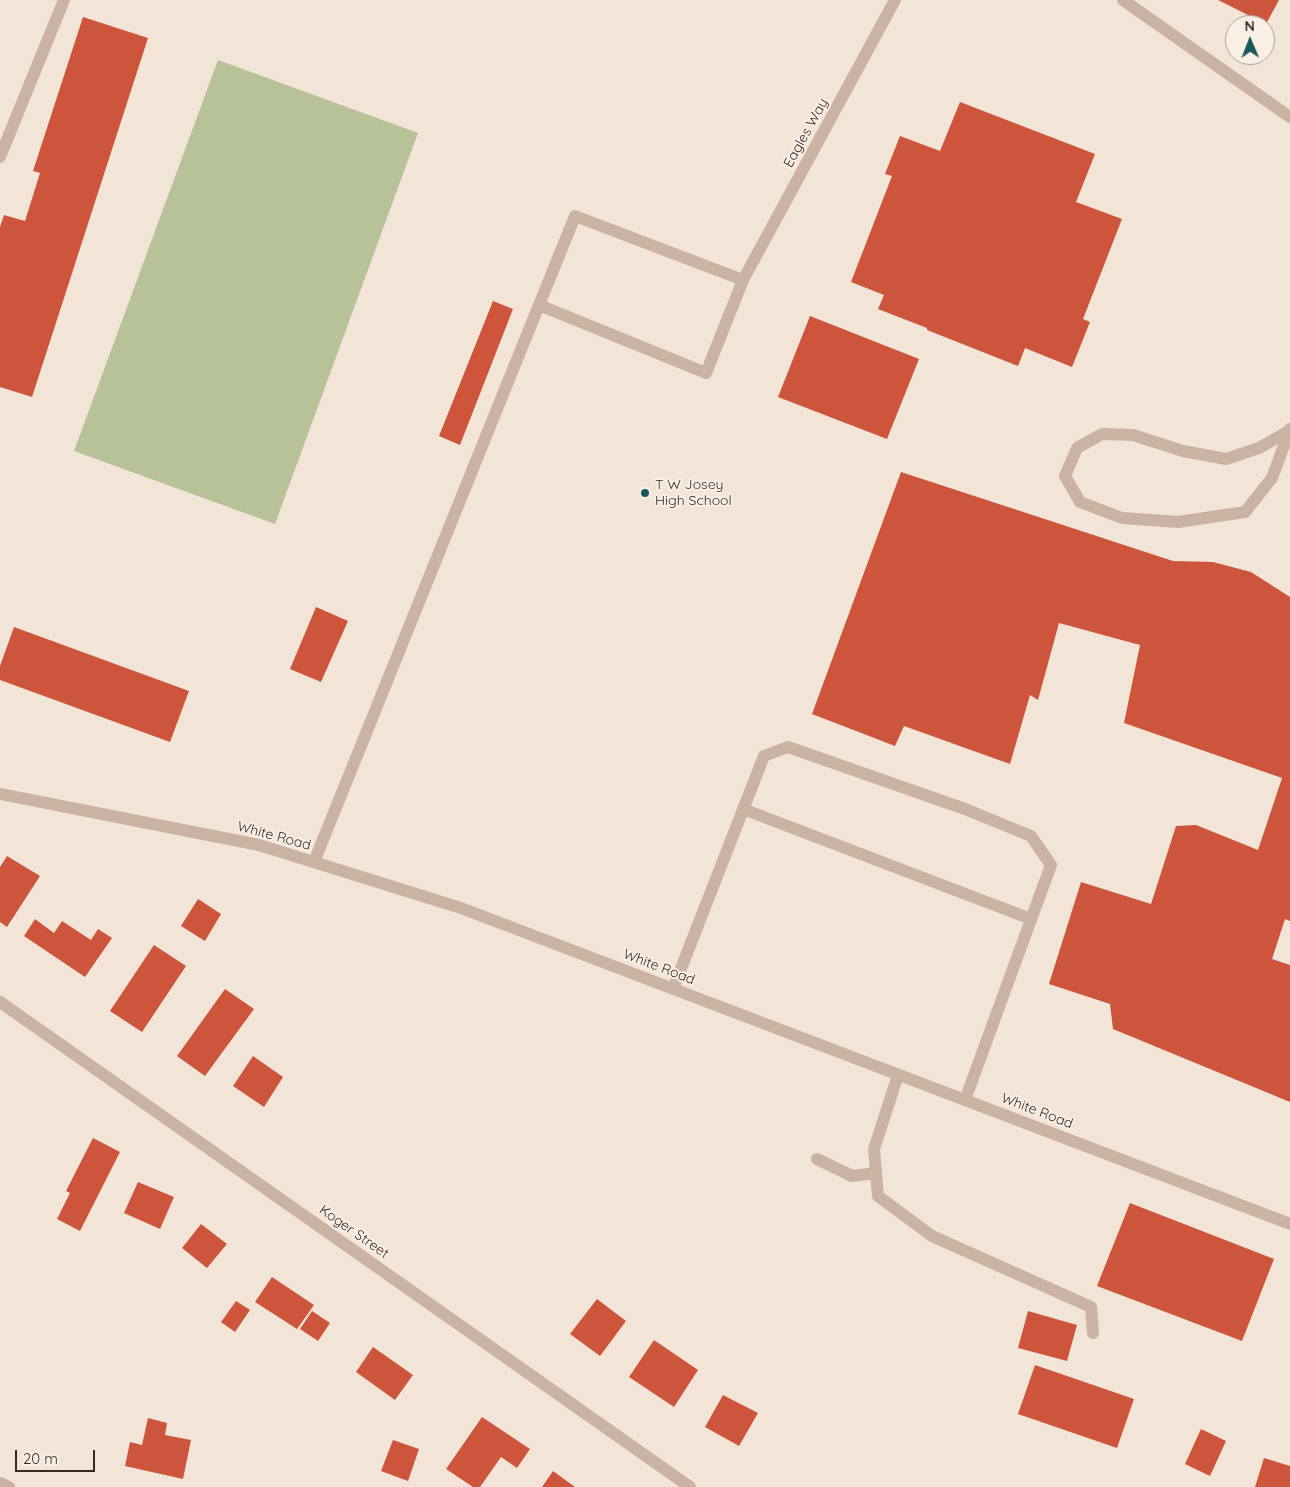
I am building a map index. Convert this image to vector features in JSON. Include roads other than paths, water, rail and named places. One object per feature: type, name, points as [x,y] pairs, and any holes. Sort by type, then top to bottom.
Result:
[{"type":"street","points":[[0,157],[64,0]]},
{"type":"street","name":"Eagles Way","points":[[539,305],[706,373],[743,280],[895,0]]},
{"type":"street","points":[[1123,0],[1290,117]]},
{"type":"street","points":[[314,862],[575,216],[743,280]]},
{"type":"street","points":[[1290,430],[1272,478],[1245,512],[1178,522],[1122,518],[1080,502],[1065,476],[1077,448],[1102,434],[1133,435],[1183,451],[1226,459],[1259,448],[1290,430]]},
{"type":"street","points":[[673,989],[764,756],[788,747],[965,809],[1031,836],[1051,865],[965,1100]]},
{"type":"street","name":"White Road","points":[[0,794],[259,845],[461,908],[1290,1224]]},
{"type":"street","points":[[743,810],[1030,920]]},
{"type":"street","name":"Koger Street","points":[[0,1002],[690,1487]]},
{"type":"street","points":[[898,1075],[874,1150],[878,1196],[932,1236],[1092,1308],[1093,1333]]},
{"type":"street","points":[[817,1159],[852,1176],[876,1173]]},
{"type":"street","points":[[0,1484],[9,1487]]},
{"type":"place","name":"T W Josey High School","points":[[645,493]]}]
